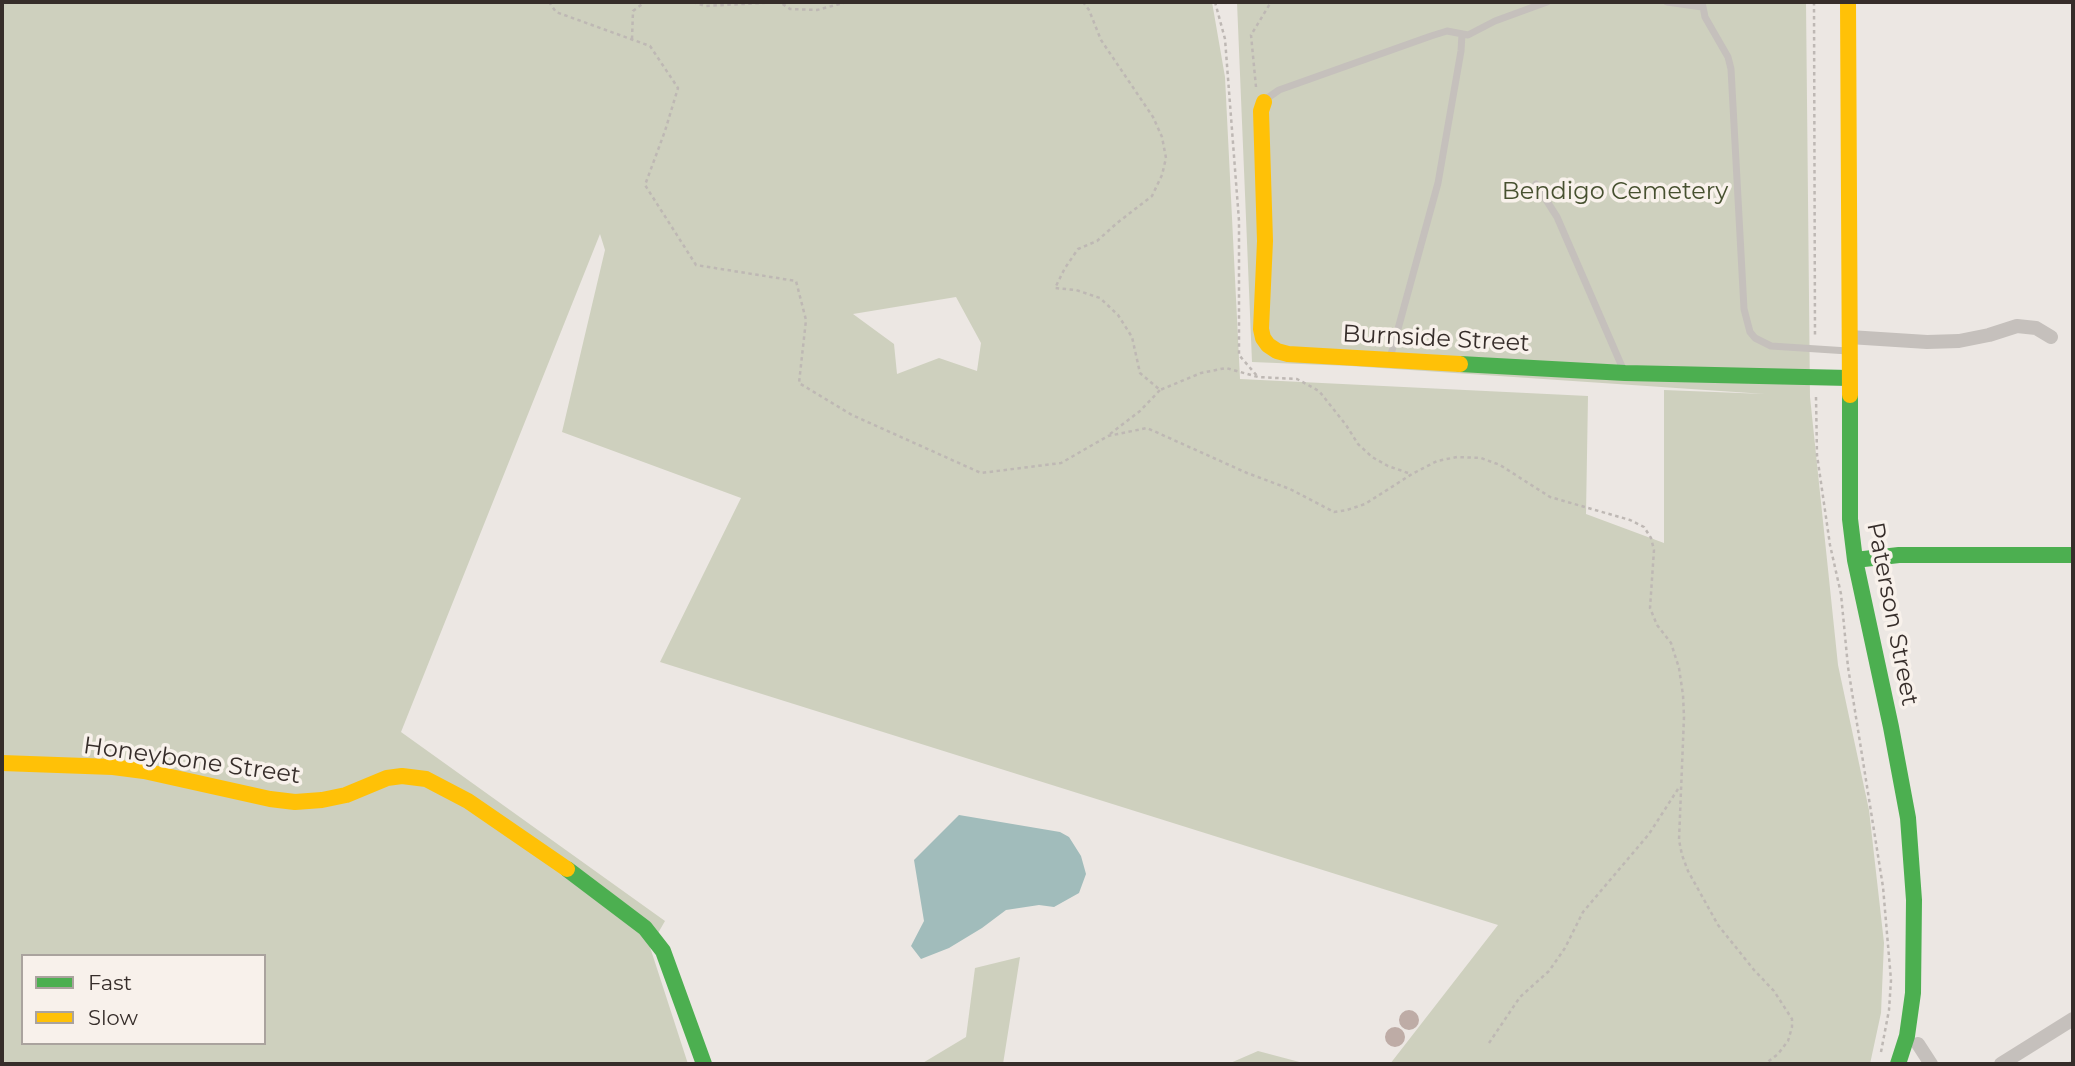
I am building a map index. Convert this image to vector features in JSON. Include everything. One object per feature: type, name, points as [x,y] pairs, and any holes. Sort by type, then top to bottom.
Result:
[{"type":"street","name":"Paterson Street","points":[[1848,2],[1850,519],[1855,559],[1908,818],[1914,900],[1913,993],[1907,1036],[1898,1064]]},
{"type":"street","name":"Burnside Street","points":[[1264,102],[1261,111],[1265,241],[1261,321],[1263,338],[1276,351],[1288,354],[1625,373],[1849,378]]},
{"type":"street","points":[[1849,344],[1959,341],[2017,326],[2036,328],[2051,337]]},
{"type":"street","points":[[1855,559],[1899,555],[2073,555]]},
{"type":"street","name":"Honeybone Street","points":[[2,763],[113,767],[144,771],[238,793],[295,802],[346,795],[387,778],[402,776],[426,779],[468,801],[588,883],[634,918],[655,939],[669,965],[704,1064]]},
{"type":"street","points":[[1913,993],[1918,1044],[1913,1064]]},
{"type":"street","points":[[2001,1064],[2071,1026]]},
{"type":"street","points":[[1918,1044],[1931,1064]]},
{"type":"lane","points":[[1264,102],[1269,95],[1279,90],[1431,36],[1447,32],[1468,35],[1495,21],[1547,2]]},
{"type":"lane","points":[[1667,2],[1702,5],[1705,17],[1728,57],[1731,69],[1744,309],[1750,332],[1755,338],[1771,346],[1849,344]]},
{"type":"lane","points":[[1390,360],[1438,183],[1462,34]]},
{"type":"lane","points":[[1536,184],[1558,217],[1625,373]]},
{"type":"path","points":[[549,2],[556,12],[650,46],[678,88],[645,185],[696,265],[796,281],[806,320],[799,383],[852,415],[981,473],[1061,463],[1108,436],[1140,411],[1160,390],[1201,373],[1226,368],[1258,377],[1297,379],[1319,391],[1358,444],[1372,457],[1388,467],[1412,474]]},
{"type":"path","points":[[632,39],[633,11],[645,2]]},
{"type":"path","points":[[693,2],[705,6],[780,2],[790,9],[817,10],[846,2]]},
{"type":"path","points":[[1083,2],[1101,40],[1153,117],[1167,158],[1152,196],[1097,241],[1078,249],[1055,288],[1076,290],[1100,298],[1118,315],[1132,337],[1140,373],[1160,390]]},
{"type":"path","points":[[1215,2],[1225,39],[1239,221],[1239,355],[1258,377]]},
{"type":"path","points":[[1264,102],[1255,84],[1251,35],[1271,2]]},
{"type":"path","points":[[1108,436],[1147,428],[1247,473],[1290,489],[1334,512],[1364,504],[1437,461],[1457,457],[1481,458],[1500,465],[1550,497],[1630,520],[1644,527],[1654,550],[1650,608],[1657,625],[1671,643],[1679,668],[1683,695],[1679,839],[1688,871],[1718,925],[1774,991],[1791,1019],[1788,1041],[1765,1064]]},
{"type":"path","points":[[1489,1042],[1520,998],[1549,971],[1565,948],[1583,912],[1648,835],[1680,786]]},
{"type":"path","points":[[2068,1064],[2073,1061]]},
{"type":"green space","name":"Bendigo Cemetery","points":[[2,2],[1212,2],[1225,77],[1240,379],[1588,396],[1586,514],[1664,543],[1664,390],[1765,394],[1351,366],[1252,362],[1237,2],[1806,2],[1810,397],[1838,665],[1869,810],[1884,943],[1881,1013],[1870,1064],[1390,1064],[1498,925],[660,662],[741,498],[562,432],[605,250],[600,234],[401,732],[665,921],[650,947],[688,1064],[2,1064]],"holes":[[[956,297],[981,343],[977,371],[939,358],[897,374],[894,344],[853,314]]]},
{"type":"green space","points":[[1020,957],[1003,1064],[921,1064],[966,1037],[975,968]]},
{"type":"green space","points":[[1258,1051],[1307,1064],[1228,1064]]},
{"type":"water","points":[[959,815],[1060,832],[1069,837],[1081,856],[1086,874],[1079,893],[1054,907],[1039,905],[1006,910],[949,948],[921,959],[911,946],[924,921],[914,860]]},
{"type":"building","points":[[1409,1010],[1416,1013],[1419,1020],[1416,1027],[1409,1030],[1402,1027],[1399,1020],[1402,1013]]},
{"type":"building","points":[[1395,1027],[1402,1030],[1405,1037],[1402,1044],[1395,1047],[1388,1044],[1385,1037],[1388,1030]]},
{"type":"traffic: fast","points":[[1460,364],[1625,373],[1849,378]]},
{"type":"traffic: fast","points":[[1850,395],[1850,519],[1855,560],[1908,818],[1914,900],[1913,993],[1907,1036],[1898,1064]]},
{"type":"traffic: fast","points":[[1855,560],[1899,555],[2073,555]]},
{"type":"traffic: fast","points":[[567,869],[645,928],[663,951],[704,1064]]},
{"type":"traffic: slow","points":[[1848,2],[1850,395]]},
{"type":"traffic: slow","points":[[1264,102],[1261,111],[1265,241],[1261,329],[1268,345],[1288,354],[1460,364]]},
{"type":"traffic: slow","points":[[2,763],[113,767],[144,771],[295,802],[346,795],[387,778],[402,776],[426,779],[468,801],[567,869]]}]
